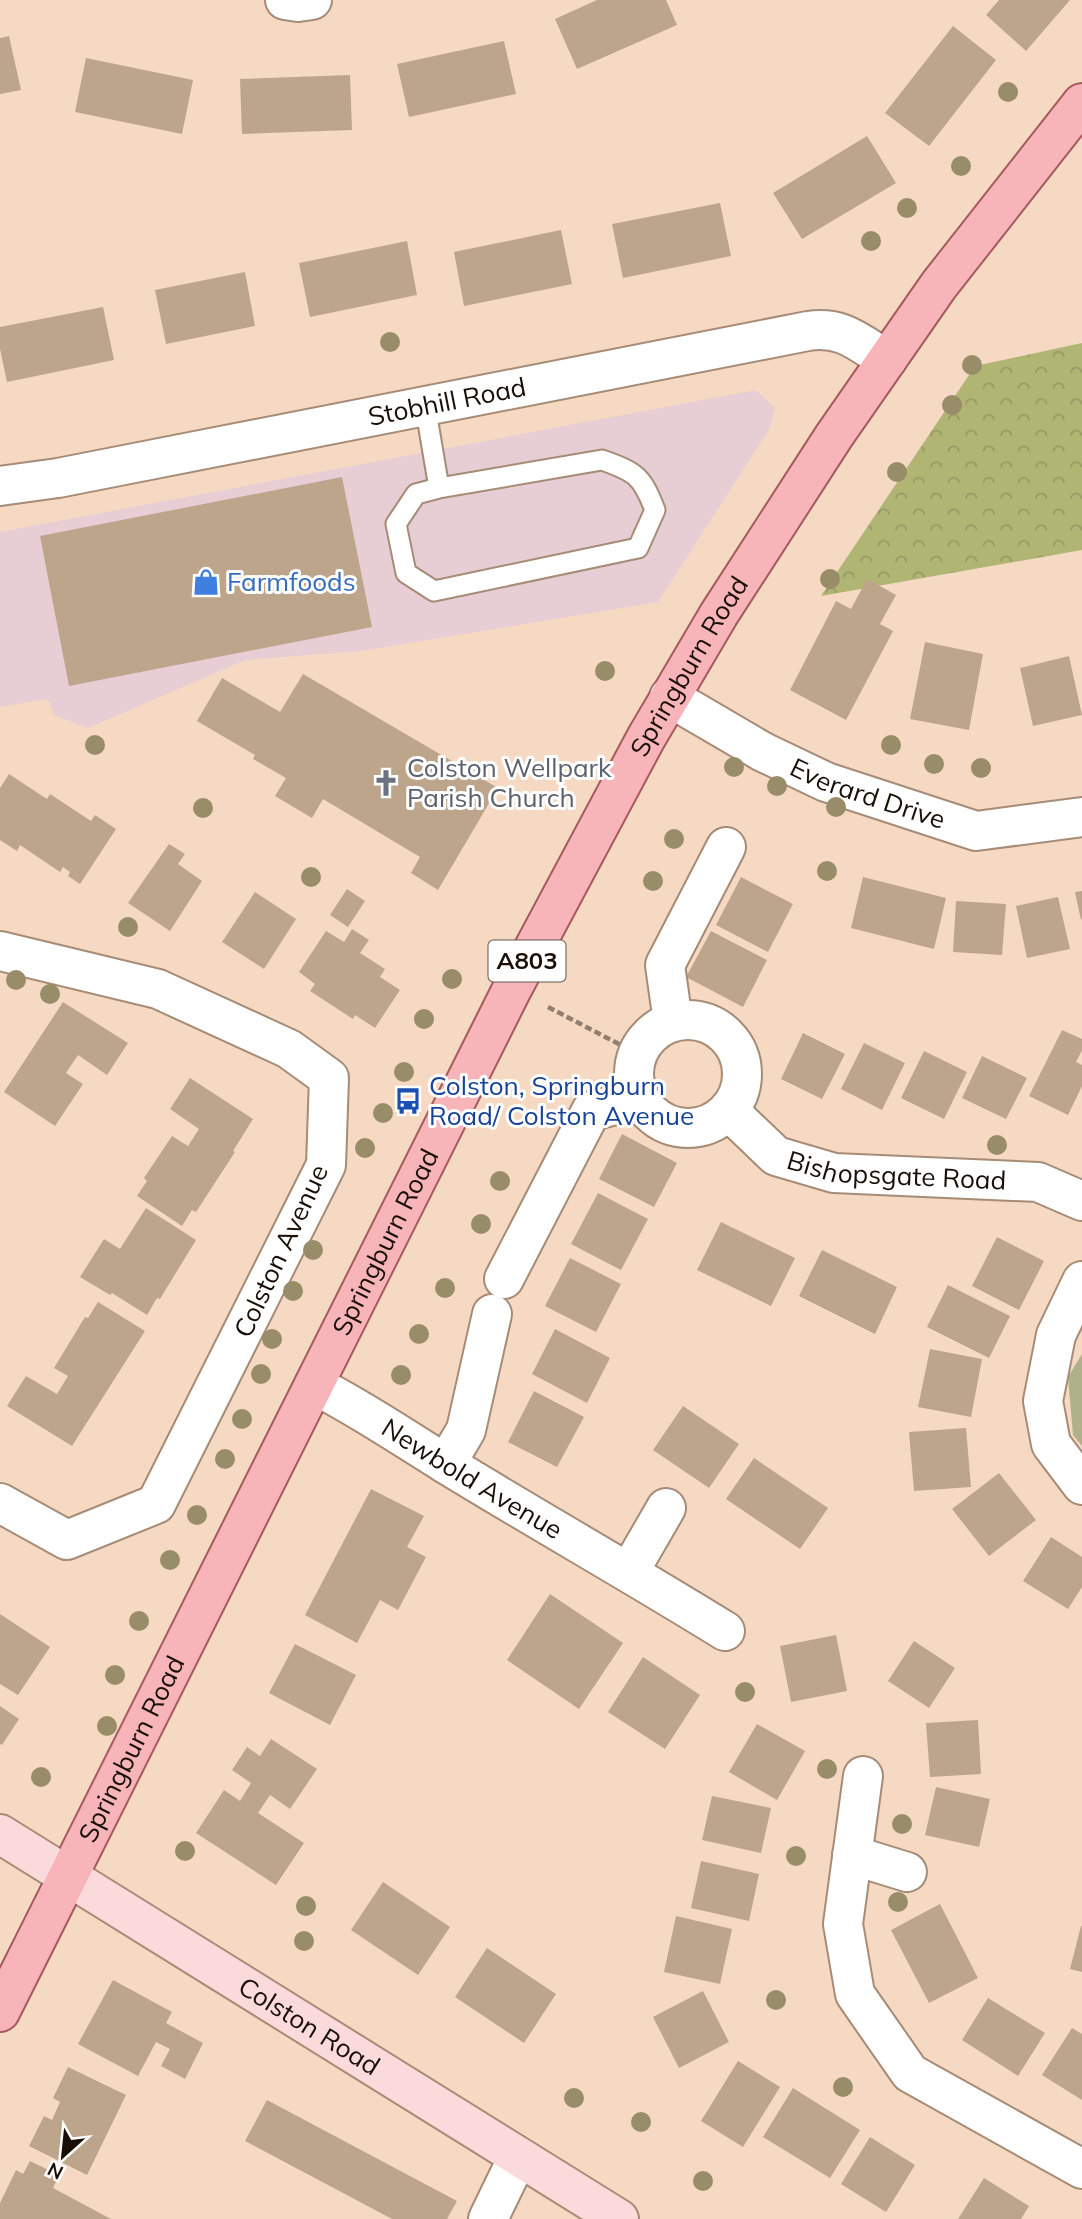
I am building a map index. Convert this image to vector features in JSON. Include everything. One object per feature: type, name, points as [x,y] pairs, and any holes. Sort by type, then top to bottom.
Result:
[{"type":"main road","name":"Springburn Road","points":[[69,1877],[512,989],[669,697],[780,516],[939,285],[1082,103]]},
{"type":"main road","name":"A803","points":[[0,2012],[69,1877]]},
{"type":"street","points":[[285,0],[312,0]]},
{"type":"street","name":"Stobhill Road","points":[[0,486],[58,478],[824,328],[845,334],[887,360]]},
{"type":"street","name":"Everard Drive","points":[[669,697],[764,752],[826,782],[976,831],[1082,817]]},
{"type":"street","points":[[673,1022],[665,965],[726,847]]},
{"type":"street","name":"Colston Avenue","points":[[0,951],[158,989],[289,1049],[329,1079],[326,1165],[156,1504],[67,1540],[0,1503]]},
{"type":"street","points":[[693,1018],[710,1025],[727,1037],[737,1053],[742,1070],[740,1089],[728,1110],[713,1122],[695,1128],[667,1124],[651,1114],[640,1099],[633,1072],[638,1054],[647,1038],[656,1030],[673,1022],[693,1018]]},
{"type":"street","points":[[446,1464],[466,1430],[498,1296],[591,1111],[640,1099]]},
{"type":"street","name":"Bishopsgate Road","points":[[728,1110],[776,1156],[834,1173],[1038,1182],[1082,1201]]},
{"type":"street","points":[[1082,1282],[1056,1335],[1043,1401],[1051,1444],[1082,1485]]},
{"type":"street","name":"Newbold Avenue","points":[[314,1385],[349,1402],[446,1464],[725,1631]]},
{"type":"street","points":[[629,1572],[666,1508]]},
{"type":"street","points":[[863,1776],[843,1924],[855,1994],[910,2073],[1082,2169]]},
{"type":"street","name":"Colston Road","points":[[0,1834],[619,2219]]},
{"type":"street","points":[[852,1855],[906,1872]]},
{"type":"street","points":[[488,2219],[518,2157]]},
{"type":"lane","points":[[425,405],[439,488]]},
{"type":"lane","points":[[602,460],[628,469],[646,486],[655,510],[638,548],[434,591],[406,573],[396,524],[416,494],[439,488],[602,460]]},
{"type":"path","points":[[512,989],[638,1054]]},
{"type":"shaded area","points":[[756,390],[775,408],[770,428],[658,602],[361,651],[245,660],[88,728],[54,715],[48,699],[0,707],[0,532]]},
{"type":"green space","points":[[1082,343],[1082,550],[821,596],[975,366]]},
{"type":"green space","points":[[1082,1354],[1082,1446],[1073,1435],[1068,1377]]},
{"type":"building","points":[[597,0],[666,0],[677,25],[577,69],[555,19]]},
{"type":"building","points":[[999,0],[1070,0],[1026,51],[986,15]]},
{"type":"building","points":[[953,26],[996,60],[929,146],[885,113]]},
{"type":"building","points":[[9,36],[21,90],[0,94],[0,38]]},
{"type":"building","points":[[504,41],[516,94],[409,117],[397,64]]},
{"type":"building","points":[[86,58],[193,80],[182,134],[75,112]]},
{"type":"building","points":[[350,75],[352,130],[242,134],[240,79]]},
{"type":"building","points":[[867,136],[896,183],[802,239],[773,193]]},
{"type":"building","points":[[720,203],[731,256],[623,278],[612,224]]},
{"type":"building","points":[[561,230],[572,284],[464,306],[454,252]]},
{"type":"building","points":[[407,241],[417,295],[310,317],[299,263]]},
{"type":"building","points":[[245,272],[255,326],[166,344],[155,290]]},
{"type":"building","points":[[103,307],[114,360],[7,382],[0,349],[0,327]]},
{"type":"building","name":"Farmfoods","points":[[342,477],[372,627],[69,686],[40,536]]},
{"type":"building","points":[[867,579],[896,595],[880,624],[893,631],[846,720],[790,690],[836,601],[851,609]]},
{"type":"building","points":[[925,642],[983,654],[969,730],[910,719]]},
{"type":"building","points":[[1069,656],[1082,715],[1033,726],[1020,668]]},
{"type":"building","name":"Colston Wellpark Parish Church","points":[[303,674],[498,788],[438,890],[411,873],[420,857],[323,799],[312,818],[275,796],[286,778],[253,759],[255,755],[197,721],[222,678],[280,712]]},
{"type":"building","points":[[9,774],[47,799],[50,794],[91,821],[95,815],[116,829],[80,884],[68,876],[70,872],[63,867],[60,872],[20,845],[17,851],[0,840],[0,788]]},
{"type":"building","points":[[169,844],[185,854],[178,864],[202,881],[170,931],[128,903]]},
{"type":"building","points":[[741,877],[793,904],[768,952],[716,925]]},
{"type":"building","points":[[863,877],[946,898],[934,949],[851,928]]},
{"type":"building","points":[[347,889],[365,901],[348,927],[330,915]]},
{"type":"building","points":[[1082,891],[1082,919],[1081,920],[1075,892]]},
{"type":"building","points":[[255,892],[296,919],[264,969],[222,942]]},
{"type":"building","points":[[1058,897],[1070,949],[1027,958],[1016,906]]},
{"type":"building","points":[[956,901],[1006,904],[1002,955],[953,952]]},
{"type":"building","points":[[352,929],[369,940],[360,953],[385,969],[380,977],[400,990],[375,1028],[355,1015],[353,1019],[310,991],[315,984],[299,972],[326,931],[344,942]]},
{"type":"building","points":[[711,931],[767,960],[743,1007],[686,977]]},
{"type":"building","points":[[63,1002],[128,1043],[107,1075],[78,1055],[66,1073],[83,1084],[55,1126],[4,1092]]},
{"type":"building","points":[[1062,1030],[1082,1039],[1082,1050],[1076,1062],[1082,1065],[1082,1086],[1068,1115],[1029,1096]]},
{"type":"building","points":[[803,1033],[845,1054],[822,1099],[781,1079]]},
{"type":"building","points":[[864,1043],[905,1063],[882,1110],[841,1089]]},
{"type":"building","points":[[924,1051],[967,1072],[944,1119],[901,1098]]},
{"type":"building","points":[[982,1056],[1027,1078],[1006,1119],[962,1098]]},
{"type":"building","points":[[190,1078],[253,1119],[196,1212],[192,1210],[182,1226],[137,1196],[147,1181],[144,1178],[172,1136],[188,1146],[199,1129],[170,1109]]},
{"type":"building","points":[[622,1134],[677,1163],[654,1207],[599,1179]]},
{"type":"building","points":[[598,1193],[648,1219],[621,1270],[571,1244]]},
{"type":"building","points":[[146,1208],[196,1240],[160,1299],[157,1298],[147,1315],[80,1277],[104,1239],[120,1249]]},
{"type":"building","points":[[721,1222],[795,1258],[771,1306],[697,1270]]},
{"type":"building","points":[[997,1237],[1044,1261],[1019,1310],[972,1286]]},
{"type":"building","points":[[822,1250],[897,1287],[875,1334],[799,1296]]},
{"type":"building","points":[[570,1258],[621,1284],[596,1332],[545,1306]]},
{"type":"building","points":[[948,1285],[1010,1316],[989,1358],[927,1327]]},
{"type":"building","points":[[98,1302],[145,1331],[72,1446],[7,1406],[26,1376],[57,1394],[68,1376],[54,1368],[85,1317],[88,1318]]},
{"type":"building","points":[[555,1329],[610,1358],[587,1403],[532,1374]]},
{"type":"building","points":[[930,1349],[982,1359],[971,1417],[918,1407]]},
{"type":"building","points":[[534,1391],[584,1417],[557,1467],[508,1442]]},
{"type":"building","points":[[683,1406],[739,1444],[709,1488],[653,1450]]},
{"type":"building","points":[[966,1428],[971,1487],[914,1491],[909,1432]]},
{"type":"building","points":[[754,1458],[828,1508],[800,1549],[726,1499]]},
{"type":"building","points":[[999,1473],[1036,1520],[989,1556],[952,1509]]},
{"type":"building","points":[[371,1489],[424,1516],[407,1547],[426,1557],[398,1610],[380,1600],[357,1643],[305,1615]]},
{"type":"building","points":[[1051,1537],[1082,1557],[1082,1587],[1068,1609],[1023,1581]]},
{"type":"building","points":[[550,1594],[623,1643],[579,1709],[507,1660]]},
{"type":"building","points":[[0,1614],[50,1647],[18,1695],[0,1684]]},
{"type":"building","points":[[836,1635],[847,1691],[791,1702],[780,1646]]},
{"type":"building","points":[[914,1641],[955,1668],[929,1708],[888,1681]]},
{"type":"building","points":[[295,1644],[356,1675],[330,1725],[269,1693]]},
{"type":"building","points":[[643,1657],[700,1695],[665,1749],[608,1712]]},
{"type":"building","points":[[0,1706],[19,1719],[2,1745],[0,1744]]},
{"type":"building","points":[[978,1720],[981,1774],[930,1777],[926,1723]]},
{"type":"building","points":[[757,1724],[805,1751],[777,1800],[729,1772]]},
{"type":"building","points":[[271,1739],[317,1769],[290,1809],[270,1795],[258,1813],[304,1843],[276,1885],[196,1833],[224,1790],[240,1801],[251,1783],[232,1770],[247,1747],[260,1756]]},
{"type":"building","points":[[936,1787],[990,1799],[979,1847],[925,1835]]},
{"type":"building","points":[[712,1796],[771,1808],[761,1853],[702,1840]]},
{"type":"building","points":[[701,1861],[759,1874],[749,1921],[691,1908]]},
{"type":"building","points":[[383,1882],[450,1927],[418,1975],[351,1930]]},
{"type":"building","points":[[940,1904],[978,1978],[929,2003],[891,1930]]},
{"type":"building","points":[[676,1916],[732,1929],[720,1984],[664,1972]]},
{"type":"building","points":[[1082,1926],[1082,1972],[1070,1969]]},
{"type":"building","points":[[487,1948],[556,1994],[524,2043],[455,1997]]},
{"type":"building","points":[[113,1980],[172,2012],[166,2023],[203,2043],[185,2079],[161,2066],[170,2049],[156,2042],[138,2076],[78,2044]]},
{"type":"building","points":[[703,1991],[729,2042],[679,2068],[653,2017]]},
{"type":"building","points":[[988,1998],[1045,2033],[1018,2076],[962,2040]]},
{"type":"building","points":[[1072,2028],[1082,2034],[1082,2100],[1042,2075]]},
{"type":"building","points":[[738,2061],[780,2087],[743,2147],[701,2121]]},
{"type":"building","points":[[68,2067],[126,2095],[87,2175],[29,2146],[44,2116],[52,2120],[60,2102],[53,2098]]},
{"type":"building","points":[[793,2088],[860,2130],[830,2178],[763,2137]]},
{"type":"building","points":[[267,2100],[457,2201],[447,2219],[392,2219],[245,2141]]},
{"type":"building","points":[[870,2137],[915,2165],[886,2212],[841,2184]]},
{"type":"building","points":[[30,2161],[59,2175],[53,2188],[111,2219],[0,2219],[0,2203],[16,2170],[23,2174]]},
{"type":"building","points":[[984,2178],[1029,2206],[1021,2219],[958,2219]]},
{"type":"place","name":"Farmfoods","points":[[206,582]]},
{"type":"place","name":"Colston Wellpark Parish Church","points":[[386,783]]},
{"type":"place","name":"Colston, Springburn Road/ Colston Avenue","points":[[408,1101]]}]
